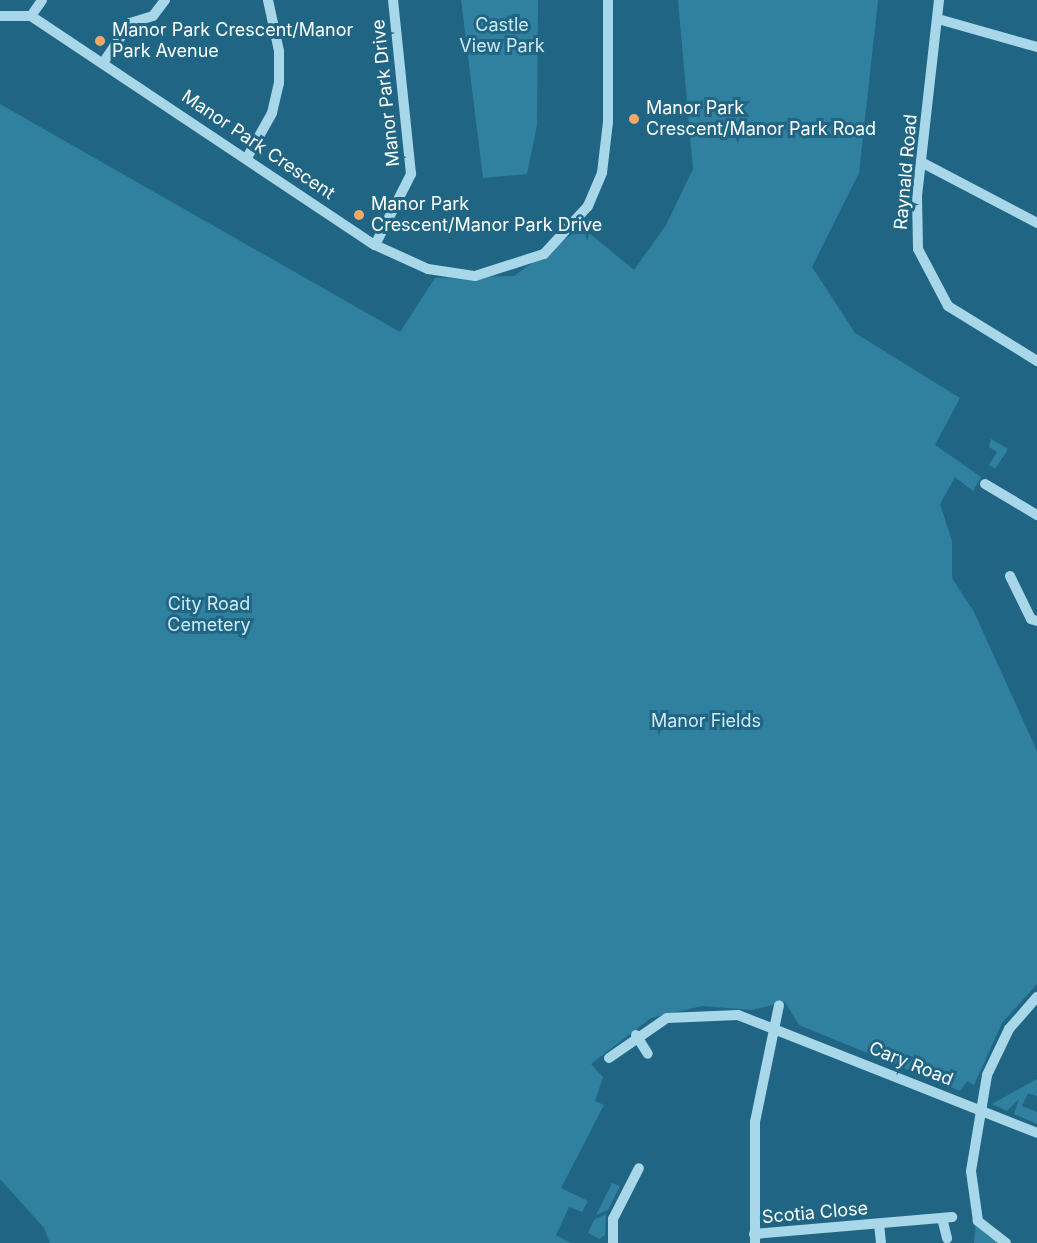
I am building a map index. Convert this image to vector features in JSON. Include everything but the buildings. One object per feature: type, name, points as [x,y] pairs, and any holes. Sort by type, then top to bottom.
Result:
[{"type":"street","points":[[0,16],[31,16],[42,0]]},
{"type":"street","points":[[103,63],[130,23],[153,16],[165,0]]},
{"type":"street","points":[[248,156],[272,113],[279,83],[279,51],[268,0]]},
{"type":"street","name":"Manor Park Drive","points":[[375,245],[411,174],[393,0]]},
{"type":"street","name":"Manor Park Crescent","points":[[31,16],[248,156],[375,245],[429,269],[475,276],[514,267],[566,235],[602,173],[608,122],[608,0]]},
{"type":"street","name":"Raynald Road","points":[[939,0],[916,230],[923,268],[934,288],[948,306],[1037,361]]},
{"type":"street","points":[[938,19],[1037,48]]},
{"type":"street","points":[[921,162],[1037,223]]},
{"type":"street","points":[[985,484],[1037,515]]},
{"type":"street","points":[[1010,576],[1030,619],[1037,621]]},
{"type":"street","points":[[1006,1243],[978,1221],[972,1204],[979,1109],[997,1052],[1037,997]]},
{"type":"street","points":[[754,1239],[755,1122],[772,1025],[779,1005]]},
{"type":"street","name":"Cary Road","points":[[609,1058],[636,1035],[688,1013],[738,1015],[772,1025],[1037,1133]]},
{"type":"street","points":[[636,1035],[648,1054]]},
{"type":"street","points":[[613,1243],[613,1219],[639,1168]]},
{"type":"street","name":"Scotia Close","points":[[754,1239],[947,1217],[947,1238]]},
{"type":"street","name":"Scotia Close","points":[[879,1224],[881,1243]]},
{"type":"green space","name":"Castle View Park","points":[[461,0],[538,0],[537,125],[527,174],[483,178]]},
{"type":"green space","name":"Manor Fields","points":[[678,0],[878,0],[859,173],[812,267],[855,333],[960,398],[935,445],[981,477],[973,491],[955,477],[940,504],[952,541],[952,578],[974,612],[1037,751],[1037,984],[1002,1023],[974,1085],[967,1081],[960,1091],[799,1025],[785,1002],[752,1010],[702,1006],[651,1018],[591,1064],[603,1077],[595,1101],[604,1105],[561,1188],[588,1201],[582,1212],[569,1207],[556,1235],[571,1243],[50,1243],[44,1228],[0,1179],[0,104],[400,332],[435,278],[514,276],[582,227],[634,270],[666,225],[693,169]]},
{"type":"green space","points":[[991,439],[1008,449],[995,469],[989,465],[997,452],[989,447]]},
{"type":"green space","points":[[1037,1079],[1037,1096],[1028,1093],[1022,1106],[1037,1112],[1037,1124],[1014,1114],[1019,1099],[1007,1111],[992,1104]]},
{"type":"green space","points":[[612,1183],[620,1186],[608,1210],[596,1215]]},
{"type":"green space","points":[[606,1214],[605,1235],[599,1239],[588,1233],[594,1220]]},
{"type":"green space","points":[[976,1222],[987,1235],[1000,1243],[974,1243]]},
{"type":"place","name":"Manor Park Crescent/Manor Park Avenue","points":[[100,41]]},
{"type":"place","name":"Manor Park Crescent/Manor Park Road","points":[[634,119]]},
{"type":"place","name":"Manor Park Crescent/Manor Park Drive","points":[[359,215]]},
{"type":"park label","name":"City Road Cemetery","points":[[209,615]]}]
